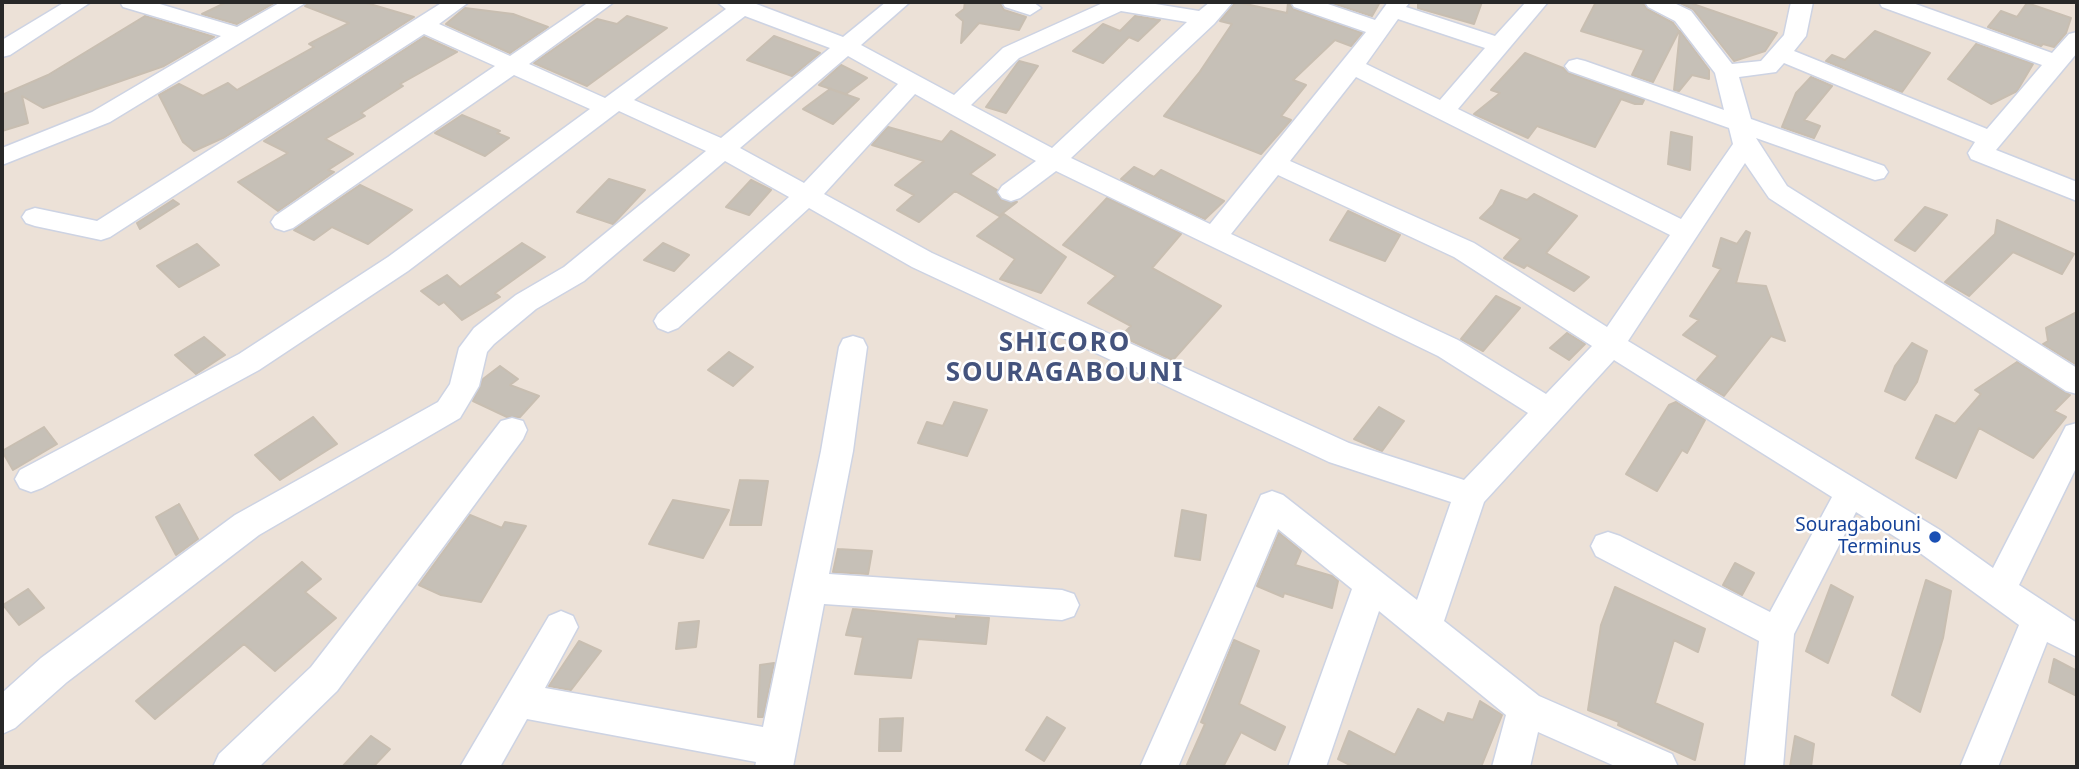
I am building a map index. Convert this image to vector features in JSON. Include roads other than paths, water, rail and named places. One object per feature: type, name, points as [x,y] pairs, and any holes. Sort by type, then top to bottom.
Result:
[{"type":"street","points":[[2,50],[80,2]]},
{"type":"street","points":[[131,2],[240,35]]},
{"type":"street","points":[[165,12],[189,2]]},
{"type":"street","points":[[2,158],[101,117],[296,2]]},
{"type":"street","points":[[35,217],[101,230],[458,2]]},
{"type":"street","points":[[284,222],[603,2]]},
{"type":"street","points":[[2,716],[54,670],[247,525],[449,410],[464,386],[473,348],[484,336],[526,302],[574,274],[721,148],[899,2]]},
{"type":"street","points":[[1011,192],[1054,160],[1222,2]]},
{"type":"street","points":[[1301,2],[1379,29]]},
{"type":"street","points":[[1443,111],[1537,2]]},
{"type":"street","points":[[1656,2],[1688,9],[1726,72],[1741,133],[1778,192],[2077,383]]},
{"type":"street","points":[[1726,72],[1768,67],[1795,36],[1802,2]]},
{"type":"street","points":[[1890,2],[2057,63]]},
{"type":"street","points":[[31,479],[248,362],[398,264],[612,104],[735,4],[846,46],[1054,160],[1448,348],[1549,411]]},
{"type":"street","points":[[955,107],[1012,53],[1118,4],[1206,19]]},
{"type":"street","points":[[1214,237],[1353,66],[1396,6],[1500,45]]},
{"type":"street","points":[[422,25],[512,65],[721,148],[922,260],[1340,453],[1470,495]]},
{"type":"street","points":[[2077,39],[1980,153],[2077,192]]},
{"type":"street","points":[[1780,52],[1992,140]]},
{"type":"street","points":[[1353,66],[1686,232]]},
{"type":"street","points":[[1577,66],[1741,133],[1875,173]]},
{"type":"street","points":[[668,321],[807,196],[912,83]]},
{"type":"street","points":[[1424,628],[1470,495],[1611,344],[1686,232],[1741,133]]},
{"type":"street","points":[[1273,163],[1464,250],[1928,540],[2039,619],[2077,641]]},
{"type":"street","points":[[518,700],[776,757],[837,452],[853,347]]},
{"type":"street","points":[[232,767],[324,679],[512,430]]},
{"type":"street","points":[[1999,591],[2077,435]]},
{"type":"street","points":[[1764,767],[1777,634],[1850,492]]},
{"type":"street","points":[[1159,767],[1272,505],[1526,708],[1659,767]]},
{"type":"street","points":[[1608,546],[1777,634]]},
{"type":"street","points":[[1307,767],[1371,585]]},
{"type":"street","points":[[810,588],[1062,605]]},
{"type":"street","points":[[1979,767],[2039,619]]},
{"type":"street","points":[[479,767],[561,627]]},
{"type":"street","points":[[1511,767],[1526,708]]},
{"type":"place","name":"Souragabouni Terminus","points":[[1935,537]]},
{"type":"district","name":"SHICORO SOURAGABOUNI","points":[[1065,359]]}]
